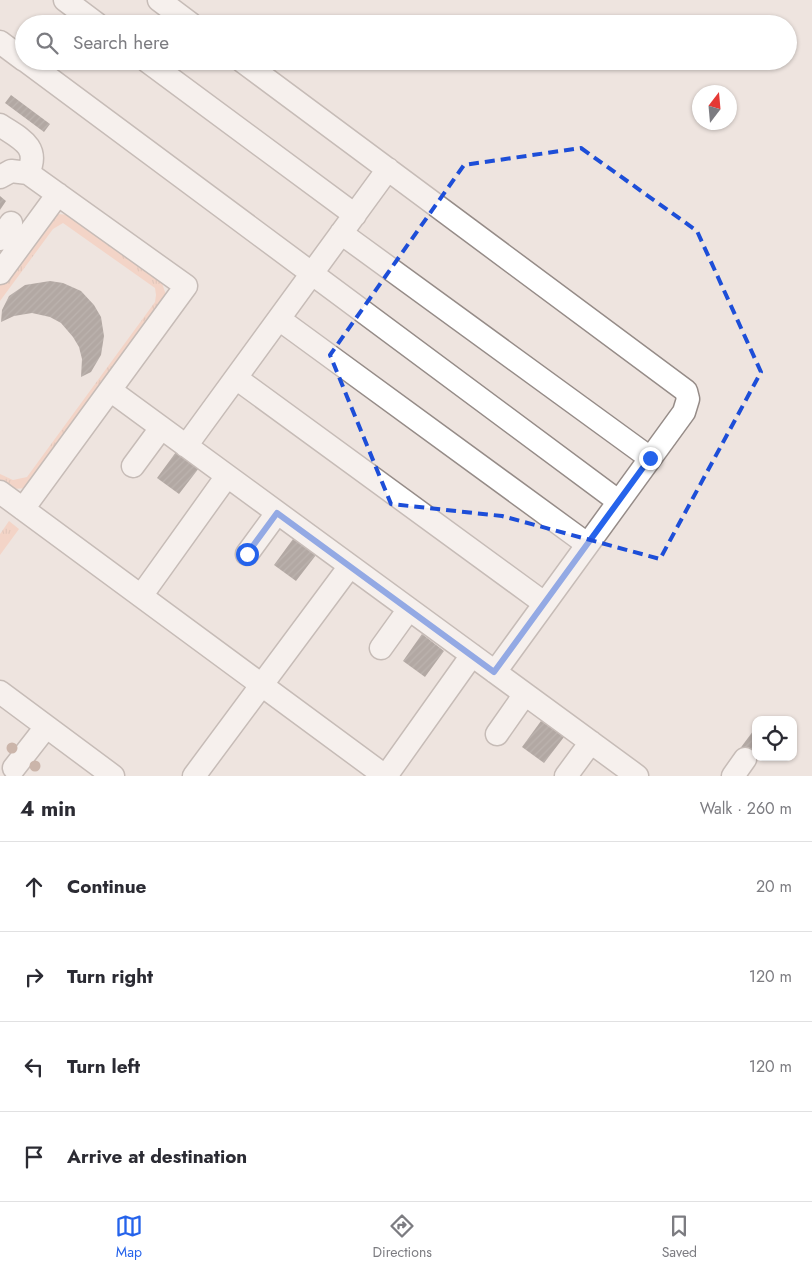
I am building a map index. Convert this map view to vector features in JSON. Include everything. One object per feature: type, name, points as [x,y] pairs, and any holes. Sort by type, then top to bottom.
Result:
[{"type":"lane","points":[[65,0],[85,15]]},
{"type":"lane","points":[[159,0],[179,15]]},
{"type":"lane","points":[[0,42],[15,53]]},
{"type":"lane","points":[[37,70],[618,501]]},
{"type":"lane","points":[[160,70],[355,214]]},
{"type":"lane","points":[[254,70],[681,385],[686,391],[688,405],[494,672]]},
{"type":"lane","points":[[0,125],[29,147],[32,164],[28,173]]},
{"type":"lane","points":[[186,446],[388,169]]},
{"type":"lane","points":[[0,176],[11,171],[28,173],[186,286],[23,509]]},
{"type":"lane","points":[[0,273],[58,194]]},
{"type":"lane","points":[[342,233],[650,458]]},
{"type":"lane","points":[[279,318],[587,544]]},
{"type":"lane","points":[[236,378],[544,603]]},
{"type":"lane","points":[[110,390],[637,776]]},
{"type":"lane","points":[[132,466],[161,428]]},
{"type":"lane","points":[[140,596],[227,476]]},
{"type":"lane","points":[[0,492],[385,776],[472,655]]},
{"type":"lane","points":[[247,554],[277,513]]},
{"type":"lane","points":[[194,776],[350,566]]},
{"type":"lane","points":[[381,648],[409,609]]},
{"type":"lane","points":[[0,692],[112,776]]},
{"type":"lane","points":[[497,734],[525,694]]},
{"type":"lane","points":[[13,767],[46,727]]},
{"type":"lane","points":[[566,776],[591,742]]},
{"type":"highlighted area","points":[[581,148],[697,231],[761,372],[660,559],[502,516],[391,504],[330,355],[464,165]]},
{"type":"green space","points":[[57,214],[72,215],[161,280],[166,295],[29,488],[12,489],[0,485],[0,474],[13,480],[27,477],[155,302],[155,288],[63,223],[53,229],[0,301],[0,284],[45,222]]},
{"type":"green space","points":[[9,521],[19,529],[0,555],[0,534]]},
{"type":"building","points":[[11,95],[50,124],[44,132],[5,103]]},
{"type":"building","points":[[0,196],[6,201],[0,210]]},
{"type":"building","points":[[50,281],[63,283],[81,291],[94,305],[101,317],[104,336],[101,355],[91,372],[81,377],[82,359],[79,347],[61,323],[50,317],[32,313],[14,316],[1,322],[2,310],[9,296],[25,285]]},
{"type":"building","points":[[176,452],[199,468],[179,494],[157,478]]},
{"type":"building","points":[[293,539],[316,555],[296,581],[274,565]]},
{"type":"building","points":[[422,634],[444,651],[425,677],[403,661]]},
{"type":"building","points":[[541,721],[564,737],[544,763],[522,747]]},
{"type":"building","points":[[752,732],[752,760],[739,750]]},
{"type":"route","points":[[247,554],[277,513],[494,672],[650,458]]}]
